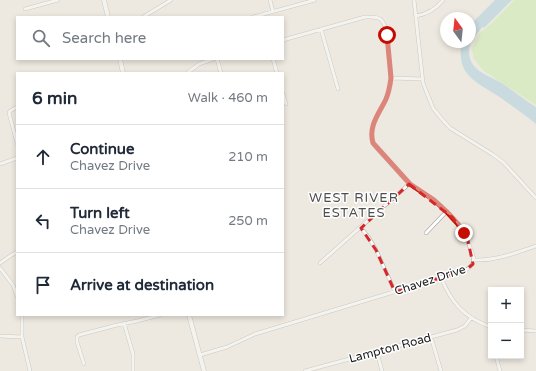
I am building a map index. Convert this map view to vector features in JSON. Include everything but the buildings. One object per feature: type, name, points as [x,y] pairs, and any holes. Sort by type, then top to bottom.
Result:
[{"type":"street","points":[[25,9],[58,0]]},
{"type":"street","points":[[104,0],[108,16]]},
{"type":"street","points":[[145,16],[171,0]]},
{"type":"street","points":[[270,0],[273,12]]},
{"type":"street","points":[[257,16],[315,0]]},
{"type":"street","points":[[414,0],[422,78],[424,87],[433,108],[446,124],[455,132],[503,162],[512,170],[536,198]]},
{"type":"street","points":[[416,16],[432,11],[443,0]]},
{"type":"street","name":"Chavez Drive","points":[[200,355],[227,347],[255,334],[469,269],[473,264],[474,260],[471,249],[458,224],[434,200],[410,184],[376,147],[373,141],[373,124],[390,88],[391,78],[385,26],[380,19],[365,17],[322,29]]},
{"type":"street","points":[[284,40],[322,29],[338,90]]},
{"type":"street","points":[[120,60],[123,72]]},
{"type":"street","points":[[189,72],[199,64],[210,60]]},
{"type":"street","points":[[217,60],[221,72]]},
{"type":"street","points":[[273,60],[277,72]]},
{"type":"street","points":[[391,78],[422,78]]},
{"type":"street","points":[[284,97],[286,104]]},
{"type":"street","points":[[16,108],[10,111],[10,114],[16,139]]},
{"type":"street","points":[[0,164],[16,158]]},
{"type":"street","points":[[320,263],[410,184]]},
{"type":"street","points":[[426,233],[447,212]]},
{"type":"street","points":[[361,228],[376,250],[394,292]]},
{"type":"street","points":[[474,260],[486,260],[501,257],[536,246]]},
{"type":"street","points":[[0,263],[16,253]]},
{"type":"street","points":[[0,268],[13,284],[16,293]]},
{"type":"street","points":[[442,277],[453,300],[464,312],[471,318],[488,326]]},
{"type":"street","points":[[22,316],[22,338],[30,371]]},
{"type":"street","points":[[84,364],[77,342],[77,337],[82,334],[156,316]]},
{"type":"street","points":[[189,316],[204,371]]},
{"type":"street","name":"Lampton Road","points":[[305,371],[461,328],[468,323],[471,318]]},
{"type":"street","points":[[124,323],[133,354],[133,371]]},
{"type":"street","points":[[524,330],[536,331]]},
{"type":"street","points":[[0,336],[22,338]]},
{"type":"street","points":[[432,337],[441,371]]},
{"type":"street","points":[[377,352],[382,371]]},
{"type":"street","points":[[497,359],[500,371]]},
{"type":"street","points":[[322,366],[323,371]]},
{"type":"highlighted area","points":[[409,184],[453,218],[468,241],[473,264],[466,270],[395,292],[376,250],[361,228]]},
{"type":"green space","points":[[514,0],[536,0],[536,105],[484,71],[474,59],[472,49],[476,48],[476,40],[479,34]]},
{"type":"water","points":[[495,0],[512,0],[476,34],[476,19]]},
{"type":"water","points":[[461,48],[469,48],[470,58],[474,66],[536,107],[536,124],[469,76],[463,65]]},
{"type":"district","name":"WEST RIVER ESTATES","points":[[354,206]]},
{"type":"route","points":[[387,35],[391,78],[390,88],[373,124],[373,143],[410,184],[434,200],[458,224],[464,233]]}]
